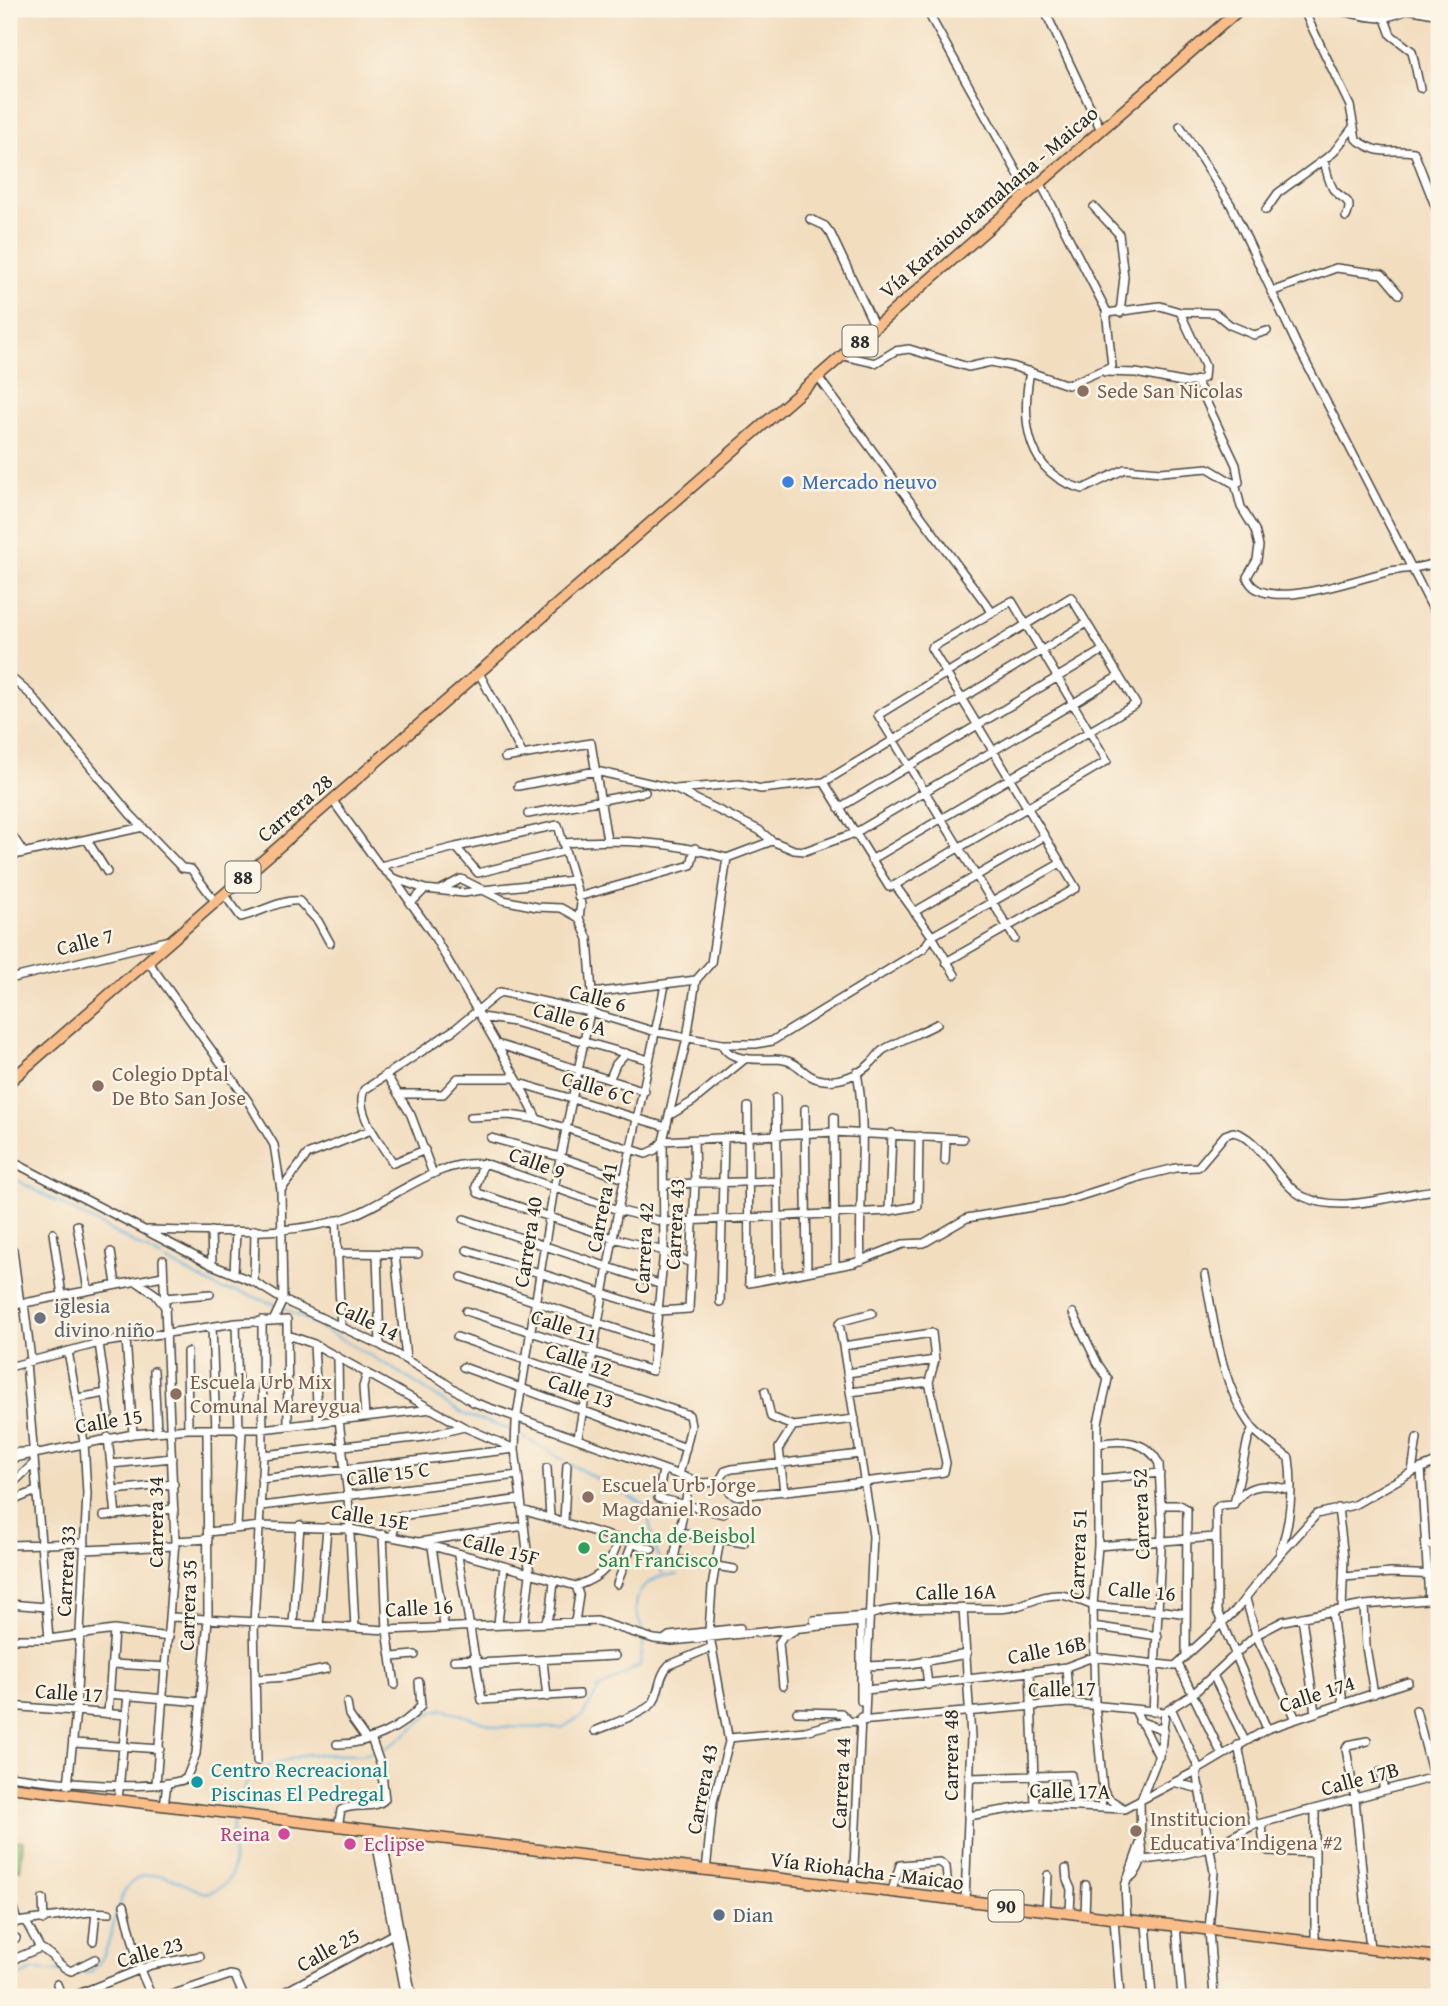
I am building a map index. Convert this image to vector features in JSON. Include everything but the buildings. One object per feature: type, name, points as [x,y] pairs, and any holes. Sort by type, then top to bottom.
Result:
[{"type":"highway","name":"Vía Karaiouotamahana - Maicao","points":[[479,673],[1240,9]]},
{"type":"highway","name":"Carrera 28","points":[[9,1082],[147,959],[479,673]]},
{"type":"highway","name":"90","points":[[9,1787],[68,1788],[118,1800],[377,1831]]},
{"type":"highway","name":"Vía Riohacha - Maicao","points":[[377,1831],[1439,1957]]},
{"type":"street","points":[[926,9],[1028,192]]},
{"type":"street","points":[[1044,9],[1101,130]]},
{"type":"street","points":[[1303,9],[1350,106],[1356,139],[1374,151],[1387,154],[1414,152],[1439,226]]},
{"type":"street","points":[[1332,9],[1385,19],[1408,9],[1439,15]]},
{"type":"street","points":[[1385,19],[1391,35],[1412,51],[1420,88]]},
{"type":"street","points":[[1180,126],[1231,205],[1271,292],[1439,621]]},
{"type":"street","points":[[1266,210],[1278,193],[1324,160],[1354,126]]},
{"type":"street","points":[[1324,160],[1332,187],[1349,201],[1346,217]]},
{"type":"street","points":[[844,356],[875,363],[895,351],[909,349],[968,367],[991,362],[1068,385],[1112,366],[1107,313],[1040,182]]},
{"type":"street","points":[[1094,207],[1119,234],[1124,267],[1120,313]]},
{"type":"street","points":[[810,219],[825,226],[831,234],[875,327]]},
{"type":"street","points":[[1271,292],[1336,268],[1382,274],[1399,294]]},
{"type":"street","points":[[1107,313],[1160,306],[1180,312],[1215,313],[1240,330],[1254,335],[1267,331]]},
{"type":"street","points":[[1103,371],[1197,382],[1204,378],[1207,371],[1180,312]]},
{"type":"street","points":[[1030,372],[1026,419],[1037,457],[1046,469],[1078,488],[1089,489],[1110,474],[1125,469],[1161,472],[1208,468],[1235,483],[1242,512],[1258,537],[1258,555],[1247,575],[1250,584],[1257,590],[1306,593],[1391,571],[1414,569],[1439,562]]},
{"type":"street","points":[[818,377],[992,612]]},
{"type":"street","points":[[1197,382],[1236,465],[1240,480],[1235,483]]},
{"type":"street","points":[[871,860],[943,820],[1136,704],[1071,597],[878,715],[943,820],[1015,939]]},
{"type":"street","points":[[824,782],[888,887],[895,885],[1027,807],[1107,761],[1013,601],[931,648],[961,699],[978,725],[993,751],[1027,807],[1045,836],[1076,888],[946,962]]},
{"type":"street","points":[[675,789],[739,785],[761,789],[824,782],[1087,623]]},
{"type":"street","points":[[839,808],[1103,650]]},
{"type":"street","points":[[479,673],[523,755]]},
{"type":"street","points":[[518,786],[596,771],[675,789],[759,830],[772,841],[794,850],[805,850],[855,833],[1119,676]]},
{"type":"street","points":[[9,677],[46,712],[130,814],[182,868],[191,869],[241,917],[266,911],[290,900],[299,901],[318,920],[330,943]]},
{"type":"street","points":[[505,758],[591,743],[607,840]]},
{"type":"street","points":[[528,814],[645,792]]},
{"type":"street","points":[[333,801],[432,933],[518,1081],[537,1119]]},
{"type":"street","points":[[128,829],[130,814]]},
{"type":"street","points":[[380,866],[558,825],[564,847]]},
{"type":"street","points":[[9,856],[143,827]]},
{"type":"street","points":[[9,831],[24,853]]},
{"type":"street","points":[[914,912],[1045,836]]},
{"type":"street","points":[[456,847],[478,873],[564,847],[607,840],[625,839],[695,848],[727,858],[772,841]]},
{"type":"street","points":[[87,840],[107,872]]},
{"type":"street","name":"Carrera 40","points":[[524,1623],[530,1575],[515,1449],[516,1419],[554,1188],[592,993],[588,939],[579,918],[578,897],[564,847]]},
{"type":"street","points":[[578,897],[691,865],[695,848]]},
{"type":"street","points":[[592,993],[665,985],[696,979],[706,972],[712,963],[727,858]]},
{"type":"street","points":[[937,1024],[881,1052],[857,1072],[833,1080],[818,1079],[797,1063],[746,1058],[727,1052],[722,1044],[772,1041],[924,948],[932,936],[1061,863]]},
{"type":"street","points":[[394,879],[425,889],[464,893],[573,880]]},
{"type":"street","points":[[440,890],[461,879],[503,900],[537,907],[561,908],[579,918]]},
{"type":"street","points":[[895,885],[932,936],[955,975]]},
{"type":"street","points":[[410,904],[425,889]]},
{"type":"street","name":"Calle 7","points":[[9,979],[170,940]]},
{"type":"street","points":[[147,959],[223,1064],[274,1144],[281,1190],[283,1229],[281,1304],[274,1319]]},
{"type":"street","points":[[666,1127],[687,1038],[696,979]]},
{"type":"street","name":"Carrera 41","points":[[578,1437],[618,1210],[665,985]]},
{"type":"street","name":"Calle 6","points":[[479,1013],[500,992],[590,1012],[656,1032],[722,1044]]},
{"type":"street","points":[[425,1150],[395,1164],[371,1130],[362,1096],[364,1090],[479,1013]]},
{"type":"street","name":"Calle 6 A","points":[[479,1013],[649,1060]]},
{"type":"street","points":[[497,1044],[645,1091]]},
{"type":"street","points":[[610,1078],[616,1064],[626,1054]]},
{"type":"street","points":[[670,1115],[692,1102],[746,1058]]},
{"type":"street","points":[[857,1072],[862,1097],[858,1213],[861,1261]]},
{"type":"street","points":[[386,1074],[411,1115],[433,1174]]},
{"type":"street","name":"Calle 6 C","points":[[398,1094],[443,1094],[458,1078],[518,1081],[666,1127]]},
{"type":"street","points":[[776,1098],[779,1276]]},
{"type":"street","points":[[748,1107],[750,1283],[861,1261],[903,1244],[932,1240],[967,1218],[1062,1202],[1143,1175],[1175,1168],[1198,1167],[1225,1135],[1233,1132],[1250,1139],[1267,1162],[1297,1192],[1318,1202],[1361,1202],[1439,1190]]},
{"type":"street","points":[[806,1109],[804,1216],[807,1272]]},
{"type":"street","points":[[470,1117],[509,1115],[537,1119],[649,1153],[663,1141],[806,1133],[892,1133],[963,1139]]},
{"type":"street","points":[[834,1116],[832,1214],[835,1267]]},
{"type":"street","name":"Carrera 42","points":[[652,1371],[664,1251],[663,1141],[666,1127]]},
{"type":"street","points":[[281,1190],[307,1155],[371,1130]]},
{"type":"street","points":[[888,1210],[892,1133]]},
{"type":"street","name":"Calle 9","points":[[486,1164],[618,1210],[664,1222],[858,1213],[918,1206],[919,1136]]},
{"type":"street","points":[[945,1161],[946,1138]]},
{"type":"street","points":[[491,1139],[561,1157],[625,1179]]},
{"type":"street","points":[[720,1302],[724,1139]]},
{"type":"street","name":"Carrera 43","points":[[659,1311],[689,1309],[695,1184],[694,1140]]},
{"type":"street","name":"Calle 14","points":[[9,1160],[212,1265],[254,1282],[281,1304],[380,1345],[473,1402],[702,1483],[719,1482],[735,1496],[938,1473],[947,1469],[929,1382]]},
{"type":"street","points":[[148,1230],[283,1229],[336,1220],[354,1215],[433,1174],[471,1163],[486,1164],[476,1187],[478,1193],[613,1238],[664,1251],[691,1263]]},
{"type":"street","points":[[665,1184],[777,1181]]},
{"type":"street","points":[[464,1219],[660,1283]]},
{"type":"street","points":[[336,1220],[340,1253],[341,1327]]},
{"type":"street","points":[[77,1225],[88,1290]]},
{"type":"street","points":[[254,1282],[255,1230]]},
{"type":"street","points":[[211,1231],[212,1265]]},
{"type":"street","points":[[234,1273],[236,1231]]},
{"type":"street","points":[[53,1233],[62,1295]]},
{"type":"street","points":[[13,1250],[28,1361],[49,1639]]},
{"type":"street","points":[[467,1250],[604,1296],[659,1311]]},
{"type":"street","points":[[111,1252],[116,1284]]},
{"type":"street","points":[[340,1253],[418,1254]]},
{"type":"street","points":[[377,1254],[380,1345]]},
{"type":"street","points":[[395,1254],[406,1359]]},
{"type":"street","name":"Carrera 34","points":[[156,1784],[172,1617],[175,1544],[163,1260]]},
{"type":"street","points":[[1205,1275],[1221,1362],[1253,1429],[1289,1458],[1287,1524],[1277,1558]]},
{"type":"street","points":[[9,1306],[163,1276]]},
{"type":"street","points":[[462,1278],[655,1342]]},
{"type":"street","points":[[136,1281],[155,1294],[166,1308]]},
{"type":"street","points":[[165,1298],[210,1294]]},
{"type":"street","name":"Calle 11","points":[[466,1311],[652,1371]]},
{"type":"street","points":[[850,1392],[929,1382],[935,1360],[932,1333],[843,1346],[839,1324],[872,1313]]},
{"type":"street","name":"Carrera 51","points":[[1073,1313],[1108,1379],[1098,1416],[1098,1546],[1093,1605],[1095,1704],[1103,1790],[1101,1806]]},
{"type":"street","points":[[257,1761],[254,1622],[263,1455],[262,1320]]},
{"type":"street","points":[[9,1367],[99,1343],[236,1323],[287,1320],[288,1425]]},
{"type":"street","points":[[236,1323],[240,1431],[237,1528]]},
{"type":"street","name":"Carrera 35","points":[[167,1783],[186,1779],[196,1755],[208,1619],[212,1327]]},
{"type":"street","points":[[288,1335],[314,1344],[464,1426],[515,1449]]},
{"type":"street","name":"Calle 12","points":[[457,1337],[689,1415],[691,1426],[686,1448]]},
{"type":"street","points":[[127,1339],[133,1434]]},
{"type":"street","points":[[99,1343],[109,1414]]},
{"type":"street","points":[[314,1344],[318,1423]]},
{"type":"street","name":"Carrera 44","points":[[843,1346],[873,1536],[867,1616],[866,1690],[862,1721]]},
{"type":"street","name":"Carrera 33","points":[[68,1351],[85,1442],[87,1494],[74,1743],[68,1788]]},
{"type":"street","points":[[187,1352],[188,1429]]},
{"type":"street","points":[[338,1358],[339,1420],[348,1496],[355,1628]]},
{"type":"street","points":[[847,1373],[935,1360]]},
{"type":"street","name":"Calle 13","points":[[463,1367],[686,1448]]},
{"type":"street","points":[[153,1371],[157,1432]]},
{"type":"street","points":[[365,1416],[363,1387],[367,1373]]},
{"type":"street","points":[[765,1391],[771,1417],[793,1426],[855,1419]]},
{"type":"street","points":[[78,1398],[106,1393]]},
{"type":"street","name":"Calle 15","points":[[9,1459],[133,1434],[188,1429],[240,1431],[432,1409]]},
{"type":"street","points":[[263,1455],[436,1435],[464,1426]]},
{"type":"street","points":[[784,1492],[779,1463],[781,1443],[793,1426]]},
{"type":"street","points":[[1234,1504],[1248,1439],[1253,1429]]},
{"type":"street","points":[[108,1437],[116,1516]]},
{"type":"street","points":[[1412,1472],[1417,1438]]},
{"type":"street","name":"Carrera 52","points":[[1097,1444],[1127,1441],[1143,1446],[1155,1456],[1160,1473],[1161,1543],[1153,1712]]},
{"type":"street","points":[[679,1475],[686,1448]]},
{"type":"street","points":[[261,1479],[515,1449]]},
{"type":"street","name":"Calle 15","points":[[9,1453],[34,1456]]},
{"type":"street","points":[[719,1482],[725,1471],[732,1469],[860,1454]]},
{"type":"street","points":[[9,1487],[34,1456]]},
{"type":"street","points":[[111,1464],[172,1458]]},
{"type":"street","points":[[1222,1755],[1177,1665],[1246,1599],[1277,1558],[1317,1514],[1354,1505],[1412,1472],[1439,1461]]},
{"type":"street","points":[[564,1521],[567,1465]]},
{"type":"street","points":[[547,1468],[550,1517]]},
{"type":"street","points":[[1421,1468],[1429,1600]]},
{"type":"street","points":[[663,1470],[658,1498],[723,1514]]},
{"type":"street","points":[[1097,1479],[1160,1473]]},
{"type":"street","name":"Calle 15 C","points":[[261,1506],[518,1475]]},
{"type":"street","points":[[690,1479],[674,1559],[734,1569]]},
{"type":"street","points":[[114,1490],[174,1484]]},
{"type":"street","points":[[1267,1729],[1217,1611],[1216,1509],[1220,1505],[1234,1504],[1248,1488],[1271,1486],[1290,1490]]},
{"type":"street","points":[[9,1502],[36,1491]]},
{"type":"street","points":[[396,1685],[387,1630],[387,1535],[399,1516],[521,1499]]},
{"type":"street","points":[[1161,1505],[1180,1505],[1186,1509],[1186,1656]]},
{"type":"street","points":[[1338,1508],[1344,1577],[1342,1609]]},
{"type":"street","points":[[104,1516],[174,1509]]},
{"type":"street","points":[[522,1510],[652,1549]]},
{"type":"street","points":[[293,1624],[300,1525]]},
{"type":"street","name":"Calle 15E","points":[[9,1545],[85,1547],[175,1544],[237,1528],[300,1525],[350,1529],[418,1542],[524,1526]]},
{"type":"street","points":[[319,1626],[327,1527]]},
{"type":"street","points":[[679,1532],[744,1543]]},
{"type":"street","points":[[1098,1546],[1161,1543],[1215,1536]]},
{"type":"street","points":[[575,1622],[579,1595],[576,1586],[590,1581],[611,1564],[619,1538]]},
{"type":"street","name":"Carrera 43","points":[[706,1871],[713,1802],[729,1738],[710,1634],[715,1566],[720,1539]]},
{"type":"street","name":"Calle 15F","points":[[418,1542],[458,1556],[576,1586]]},
{"type":"street","points":[[617,1584],[633,1542]]},
{"type":"street","points":[[1426,1545],[1439,1544]]},
{"type":"street","points":[[432,1548],[443,1626]]},
{"type":"street","points":[[458,1556],[482,1700],[579,1694]]},
{"type":"street","points":[[498,1623],[504,1566]]},
{"type":"street","points":[[1344,1577],[1391,1573],[1439,1575]]},
{"type":"street","points":[[545,1623],[551,1610],[554,1581]]},
{"type":"street","name":"Calle 16A","points":[[867,1616],[963,1608],[1006,1609],[1049,1595],[1075,1597],[1093,1605]]},
{"type":"street","points":[[1246,1599],[1256,1635],[1296,1718]]},
{"type":"street","points":[[1127,1921],[1127,1878],[1135,1875],[1141,1841],[1140,1802],[1158,1757],[1168,1710],[1193,1694],[1256,1635],[1283,1621],[1364,1605],[1439,1600]]},
{"type":"street","points":[[9,1604],[46,1607]]},
{"type":"street","name":"Calle 16","points":[[1093,1605],[1159,1609],[1186,1615]]},
{"type":"street","points":[[1364,1605],[1366,1647],[1374,1694]]},
{"type":"street","name":"Carrera 48","points":[[963,1608],[970,1777],[965,1902]]},
{"type":"street","points":[[1332,1611],[1343,1704]]},
{"type":"street","points":[[861,1622],[867,1616]]},
{"type":"street","name":"Calle 16","points":[[172,1617],[387,1630],[498,1623],[609,1623],[653,1639],[665,1639],[669,1636],[710,1634],[867,1616]]},
{"type":"street","points":[[1303,1617],[1315,1713]]},
{"type":"street","name":"Carrera 44","points":[[853,1889],[862,1721],[861,1622]]},
{"type":"street","name":"Calle 16","points":[[799,1625],[861,1622]]},
{"type":"street","points":[[783,1686],[779,1643],[799,1625]]},
{"type":"street","points":[[1093,1626],[1158,1636]]},
{"type":"street","points":[[108,1714],[114,1630]]},
{"type":"street","points":[[9,1639],[49,1639],[114,1630],[169,1637]]},
{"type":"street","points":[[594,1731],[649,1709],[656,1697],[664,1670],[669,1665],[712,1647]]},
{"type":"street","points":[[867,1666],[911,1664],[967,1654]]},
{"type":"street","points":[[391,1657],[415,1655]]},
{"type":"street","points":[[454,1660],[543,1661],[615,1656]]},
{"type":"street","name":"Calle 16B","points":[[866,1690],[968,1681],[1066,1667],[1093,1657],[1177,1665]]},
{"type":"street","points":[[925,1660],[928,1685]]},
{"type":"street","points":[[543,1661],[547,1697]]},
{"type":"street","points":[[112,1664],[167,1667]]},
{"type":"street","points":[[1066,1667],[1069,1703]]},
{"type":"street","points":[[257,1679],[286,1678],[326,1669]]},
{"type":"street","points":[[1031,1672],[1035,1805]]},
{"type":"street","points":[[1213,1675],[1242,1743],[1264,1847],[1268,1852],[1315,1853]]},
{"type":"street","points":[[337,1744],[369,1739],[404,1722],[421,1706],[419,1682]]},
{"type":"street","name":"Calle 174","points":[[1242,1743],[1267,1729],[1296,1718],[1408,1682]]},
{"type":"street","points":[[109,1694],[200,1702]]},
{"type":"street","points":[[118,1800],[128,1695]]},
{"type":"street","points":[[338,1827],[341,1810],[346,1807],[376,1806],[384,1799],[380,1766],[369,1739],[349,1715],[347,1703]]},
{"type":"street","name":"Calle 17","points":[[729,1738],[805,1731],[850,1722],[1069,1703],[1153,1712],[1168,1710]]},
{"type":"street","name":"Calle 17","points":[[9,1706],[127,1715]]},
{"type":"street","points":[[1135,1710],[1158,1757]]},
{"type":"street","points":[[1168,1710],[1198,1770],[1214,1872],[1209,1930],[1214,1997]]},
{"type":"street","points":[[1416,1710],[1434,1777],[1439,1813]]},
{"type":"street","points":[[797,1712],[841,1713],[850,1722]]},
{"type":"street","points":[[1139,1721],[1164,1730]]},
{"type":"street","points":[[1367,1741],[1348,1745],[1346,1749],[1355,1799],[1370,1949]]},
{"type":"street","points":[[74,1743],[160,1749]]},
{"type":"street","name":"Calle 17A","points":[[968,1816],[1035,1805],[1124,1809],[1242,1743]]},
{"type":"street","points":[[1380,1772],[1384,1790]]},
{"type":"street","points":[[970,1777],[1071,1775],[1076,1805]]},
{"type":"street","points":[[9,1776],[68,1788],[167,1783],[164,1806]]},
{"type":"street","name":"Calle 17B","points":[[1138,1861],[1210,1847],[1258,1824],[1434,1777]]},
{"type":"street","points":[[1151,1778],[1162,1790]]},
{"type":"street","points":[[1176,1782],[1200,1788]]},
{"type":"street","points":[[1103,1790],[1109,1799],[1124,1809]]},
{"type":"street","points":[[1315,1810],[1315,1943]]},
{"type":"street","points":[[377,1831],[406,1997]]},
{"type":"street","points":[[891,1893],[900,1865],[940,1862],[946,1867],[949,1900]]},
{"type":"street","points":[[1066,1868],[1066,1880],[1072,1889],[1070,1914]]},
{"type":"street","points":[[1046,1911],[1048,1875]]},
{"type":"street","points":[[1085,1916],[1086,1885]]},
{"type":"street","points":[[9,1893],[21,1922],[40,1948],[50,1953],[60,1967],[71,1972],[95,1959]]},
{"type":"street","points":[[43,1899],[44,1920]]},
{"type":"street","points":[[124,1905],[140,1970],[152,1997]]},
{"type":"street","points":[[9,1927],[21,1922],[96,1912],[109,1913]]},
{"type":"street","points":[[93,1941],[96,1912]]},
{"type":"street","points":[[1114,1919],[1120,1997]]},
{"type":"street","points":[[1146,1923],[1152,1997]]},
{"type":"street","points":[[1176,1926],[1182,1997]]},
{"type":"street","points":[[396,1932],[412,1997]]},
{"type":"street","name":"Calle 25","points":[[275,1997],[289,1994],[396,1932]]},
{"type":"street","points":[[9,1943],[16,1938]]},
{"type":"street","points":[[9,1968],[16,1958],[40,1948]]},
{"type":"street","name":"Calle 23","points":[[71,1997],[163,1962],[200,1956]]},
{"type":"street","points":[[165,1997],[230,1975],[235,1976],[244,1997]]},
{"type":"street","points":[[57,1984],[62,1997]]},
{"type":"green space","points":[[9,1840],[23,1841],[20,1870],[9,1868]]},
{"type":"waterway","points":[[9,1176],[162,1258]]},
{"type":"waterway","points":[[167,1261],[222,1290],[237,1291],[277,1305]]},
{"type":"waterway","points":[[283,1307],[389,1366],[465,1415],[514,1431]]},
{"type":"waterway","points":[[518,1434],[565,1461]]},
{"type":"waterway","points":[[570,1464],[645,1505],[662,1573]]},
{"type":"waterway","points":[[643,1633],[636,1608],[641,1591],[657,1578],[678,1575]]},
{"type":"waterway","points":[[380,1751],[434,1711],[444,1709],[498,1727],[562,1728],[583,1715],[599,1689],[640,1665],[644,1638]]},
{"type":"waterway","points":[[237,1810],[248,1779],[271,1765],[307,1754],[361,1755],[374,1752]]},
{"type":"waterway","points":[[73,1972],[88,1973],[99,1963],[121,1899],[129,1885],[141,1877],[165,1876],[205,1893],[227,1882],[233,1864],[234,1819]]},
{"type":"waterway","points":[[9,1981],[33,1970],[64,1972]]},
{"type":"place","name":"Sede San Nicolas","points":[[1083,391]]},
{"type":"place","name":"Mercado neuvo","points":[[788,482]]},
{"type":"place","name":"Colegio Dptal De Bto San Jose","points":[[98,1086]]},
{"type":"place","name":"iglesia divino niño","points":[[40,1318]]},
{"type":"place","name":"Escuela Urb Mix Comunal Mareygua","points":[[176,1394]]},
{"type":"place","name":"Escuela Urb Jorge Magdaniel Rosado","points":[[588,1497]]},
{"type":"place","name":"Cancha de Beisbol San Francisco","points":[[584,1548]]},
{"type":"place","name":"Centro Recreacional Piscinas El Pedregal","points":[[197,1782]]},
{"type":"place","name":"Institucion Educativa Indigena #2","points":[[1136,1831]]},
{"type":"place","name":"Reina","points":[[284,1834]]},
{"type":"place","name":"Eclipse","points":[[350,1844]]},
{"type":"place","name":"Dian","points":[[719,1915]]}]
